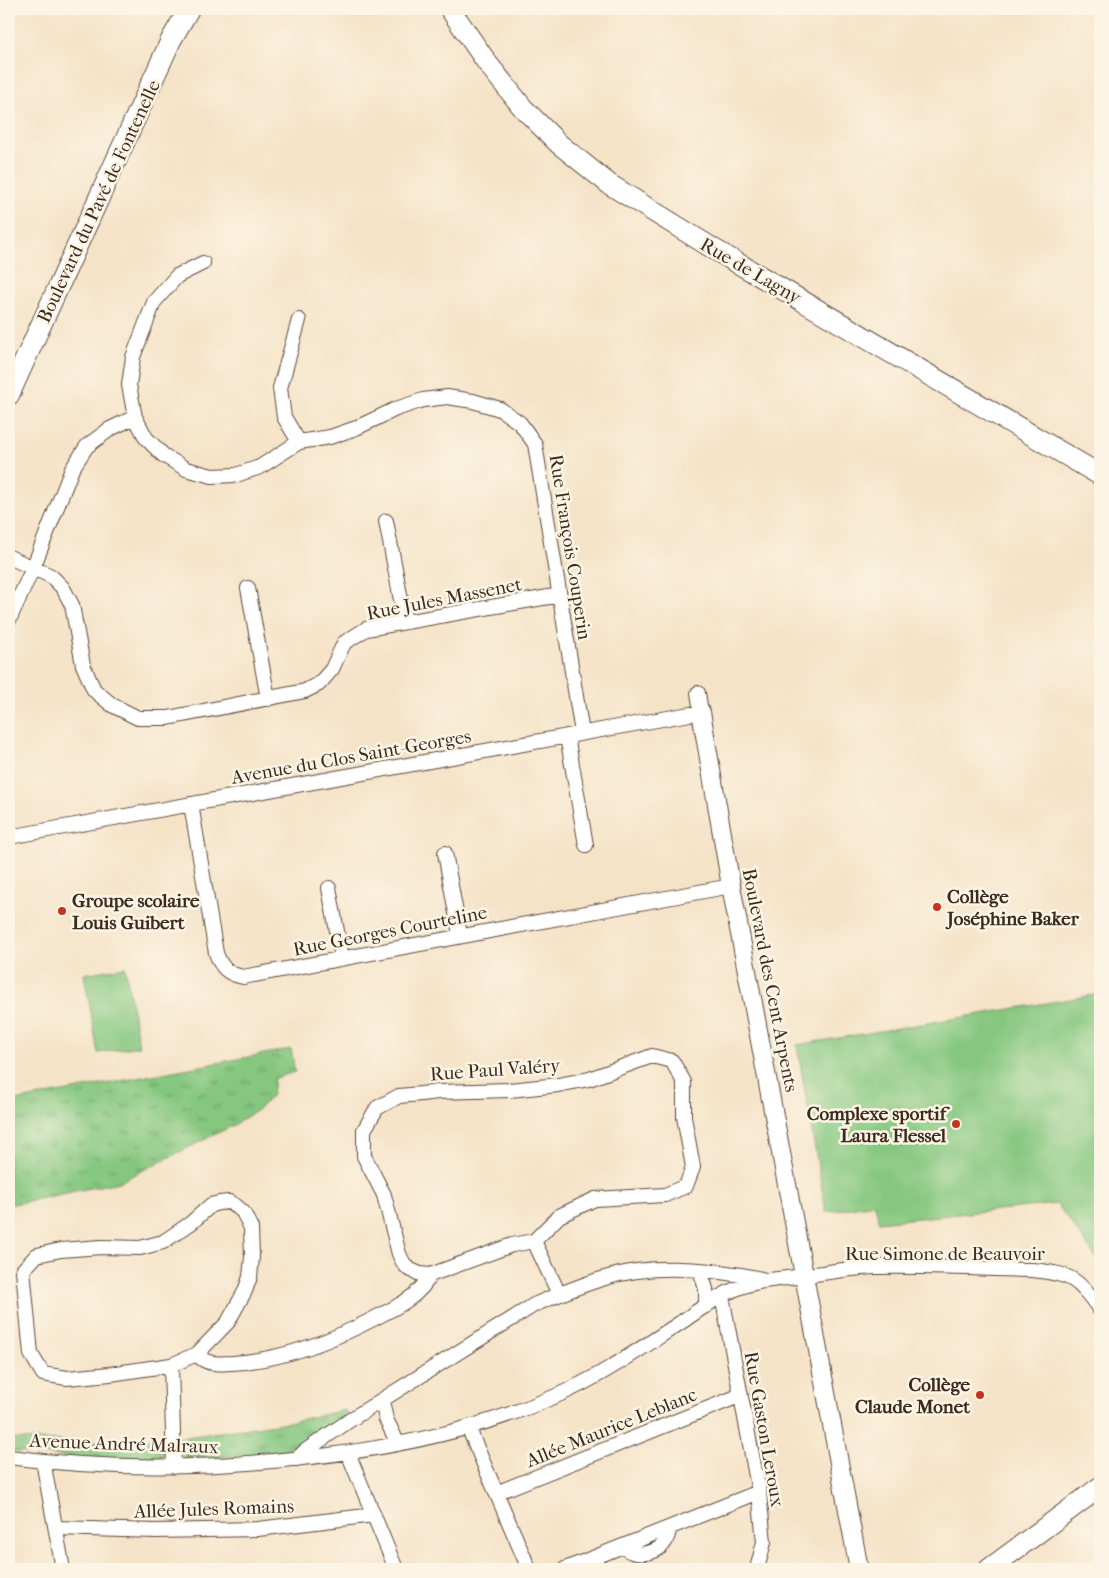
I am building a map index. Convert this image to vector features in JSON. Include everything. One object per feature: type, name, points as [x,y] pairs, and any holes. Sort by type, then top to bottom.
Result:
[{"type":"main road","name":"Boulevard du Pavé de Fontenelle","points":[[9,395],[171,40],[189,9]]},
{"type":"main road","name":"Rue de Lagny","points":[[450,9],[488,64],[523,108],[559,144],[609,184],[726,256],[1100,475]]},
{"type":"main road","points":[[989,1569],[1100,1487]]},
{"type":"street","name":"Rue François Couperin","points":[[203,263],[178,276],[154,302],[133,357],[129,385],[135,417],[146,438],[162,455],[186,469],[212,476],[236,475],[260,467],[299,442],[339,434],[396,409],[423,400],[447,398],[473,401],[500,410],[520,423],[535,444],[582,733]]},
{"type":"street","points":[[299,320],[280,388],[284,417],[299,442]]},
{"type":"street","points":[[9,620],[33,568],[72,469],[87,446],[110,428],[135,417]]},
{"type":"street","points":[[386,521],[405,621]]},
{"type":"street","name":"Rue Jules Massenet","points":[[9,557],[51,576],[63,588],[72,605],[82,665],[94,690],[112,705],[138,718],[168,718],[305,690],[319,684],[332,669],[344,643],[366,629],[560,595]]},
{"type":"street","points":[[248,588],[268,699]]},
{"type":"street","name":"Boulevard des Cent Arpents","points":[[698,694],[731,886],[859,1569]]},
{"type":"street","name":"Avenue du Clos Saint-Georges","points":[[9,837],[701,712]]},
{"type":"street","points":[[567,736],[586,845]]},
{"type":"street","name":"Rue Georges Courteline","points":[[191,804],[216,953],[220,963],[227,972],[243,977],[460,935],[731,886]]},
{"type":"street","points":[[445,853],[460,935]]},
{"type":"street","points":[[330,888],[342,958]]},
{"type":"street","name":"Rue Paul Valéry","points":[[430,1275],[420,1274],[409,1269],[404,1264],[399,1254],[384,1195],[364,1156],[364,1130],[377,1108],[399,1096],[438,1092],[510,1090],[558,1085],[589,1079],[652,1056],[672,1061],[684,1082],[684,1117],[693,1167],[686,1186],[665,1195],[595,1199],[559,1216],[534,1241]]},
{"type":"street","points":[[218,1202],[229,1202],[236,1206],[247,1218],[250,1228],[252,1257],[250,1276],[246,1291],[228,1322],[197,1354],[171,1366],[67,1378],[43,1374],[31,1354],[23,1270],[37,1255],[62,1250],[100,1247],[140,1248],[163,1242],[191,1223],[211,1205],[218,1202]]},
{"type":"street","points":[[197,1354],[205,1361],[212,1363],[240,1362],[274,1357],[310,1348],[346,1334],[406,1302],[426,1284],[430,1275],[512,1245],[534,1241],[559,1294]]},
{"type":"street","name":"Rue Simone de Beauvoir","points":[[805,1276],[822,1272],[875,1267],[1051,1272],[1074,1280],[1085,1289],[1100,1310]]},
{"type":"street","name":"Avenue André Malraux","points":[[297,1459],[305,1450],[526,1310],[559,1294],[606,1277],[674,1269],[733,1273],[765,1280]]},
{"type":"street","points":[[700,1270],[706,1290],[706,1306]]},
{"type":"street","name":"Avenue André Malraux","points":[[9,1457],[43,1461],[174,1467],[223,1466],[348,1453],[398,1444],[489,1422],[556,1396],[590,1379],[722,1296],[746,1285],[765,1280],[805,1276]]},
{"type":"street","name":"Rue Gaston Leroux","points":[[722,1296],[758,1492],[764,1542],[757,1569]]},
{"type":"street","points":[[171,1366],[174,1467]]},
{"type":"street","name":"Allée Maurice Leblanc","points":[[496,1493],[739,1396]]},
{"type":"street","points":[[382,1401],[386,1419],[398,1444]]},
{"type":"street","points":[[468,1427],[529,1569]]},
{"type":"street","points":[[348,1453],[396,1569]]},
{"type":"street","points":[[43,1461],[64,1569]]},
{"type":"street","points":[[565,1569],[758,1492]]},
{"type":"street","name":"Allée Jules Romains","points":[[56,1528],[156,1531],[258,1528],[374,1515]]},
{"type":"green space","points":[[125,967],[139,1046],[98,1053],[84,974]]},
{"type":"green space","name":"Complexe sportif Laura Flessel","points":[[1100,994],[1100,1263],[1057,1204],[879,1222],[875,1204],[826,1212],[797,1045]]},
{"type":"green space","points":[[291,1049],[295,1072],[274,1078],[272,1095],[260,1108],[234,1125],[119,1182],[9,1205],[9,1102]]},
{"type":"green space","points":[[345,1410],[347,1416],[291,1453],[186,1459],[179,1448],[179,1438],[289,1422]]},
{"type":"green space","points":[[168,1438],[167,1450],[157,1460],[66,1457],[9,1451],[9,1439],[93,1442]]},
{"type":"place","name":"Collège Joséphine Baker","points":[[937,907]]},
{"type":"place","name":"Groupe scolaire Louis Guibert","points":[[62,911]]},
{"type":"place","name":"Complexe sportif Laura Flessel","points":[[956,1124]]},
{"type":"place","name":"Collège Claude Monet","points":[[980,1395]]}]
